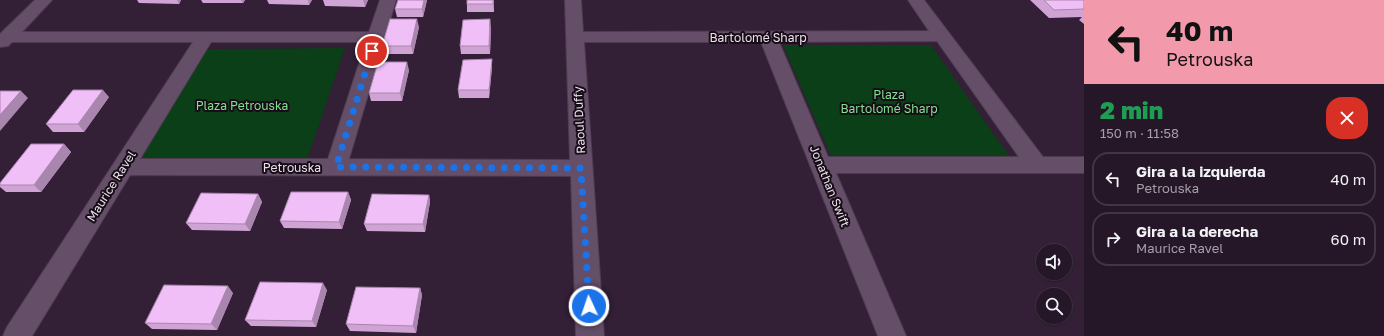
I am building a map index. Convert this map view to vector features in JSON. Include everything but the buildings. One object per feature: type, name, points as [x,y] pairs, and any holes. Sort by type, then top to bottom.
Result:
[{"type":"street","points":[[4,40],[44,0]]},
{"type":"street","points":[[336,167],[388,0]]},
{"type":"street","name":"Raoul Duffy","points":[[572,0],[590,336]]},
{"type":"street","points":[[916,0],[1037,165]]},
{"type":"street","name":"Jonathan Swift","points":[[768,36],[892,336]]},
{"type":"street","name":"Bartolomé Sharp","points":[[574,37],[942,36]]},
{"type":"street","points":[[4,40],[204,37],[377,37]]},
{"type":"street","name":"Maurice Ravel","points":[[17,336],[204,37]]},
{"type":"street","points":[[821,165],[1084,165]]},
{"type":"street","name":"Petrouska","points":[[123,167],[581,168]]},
{"type":"green space","name":"Plaza Bartolomé Sharp","points":[[783,45],[931,45],[1009,156],[831,156]]},
{"type":"green space","name":"Plaza Petrouska","points":[[345,48],[307,160],[140,161],[206,49]]},
{"type":"route","points":[[372,51],[336,167],[581,168],[589,306]]}]
